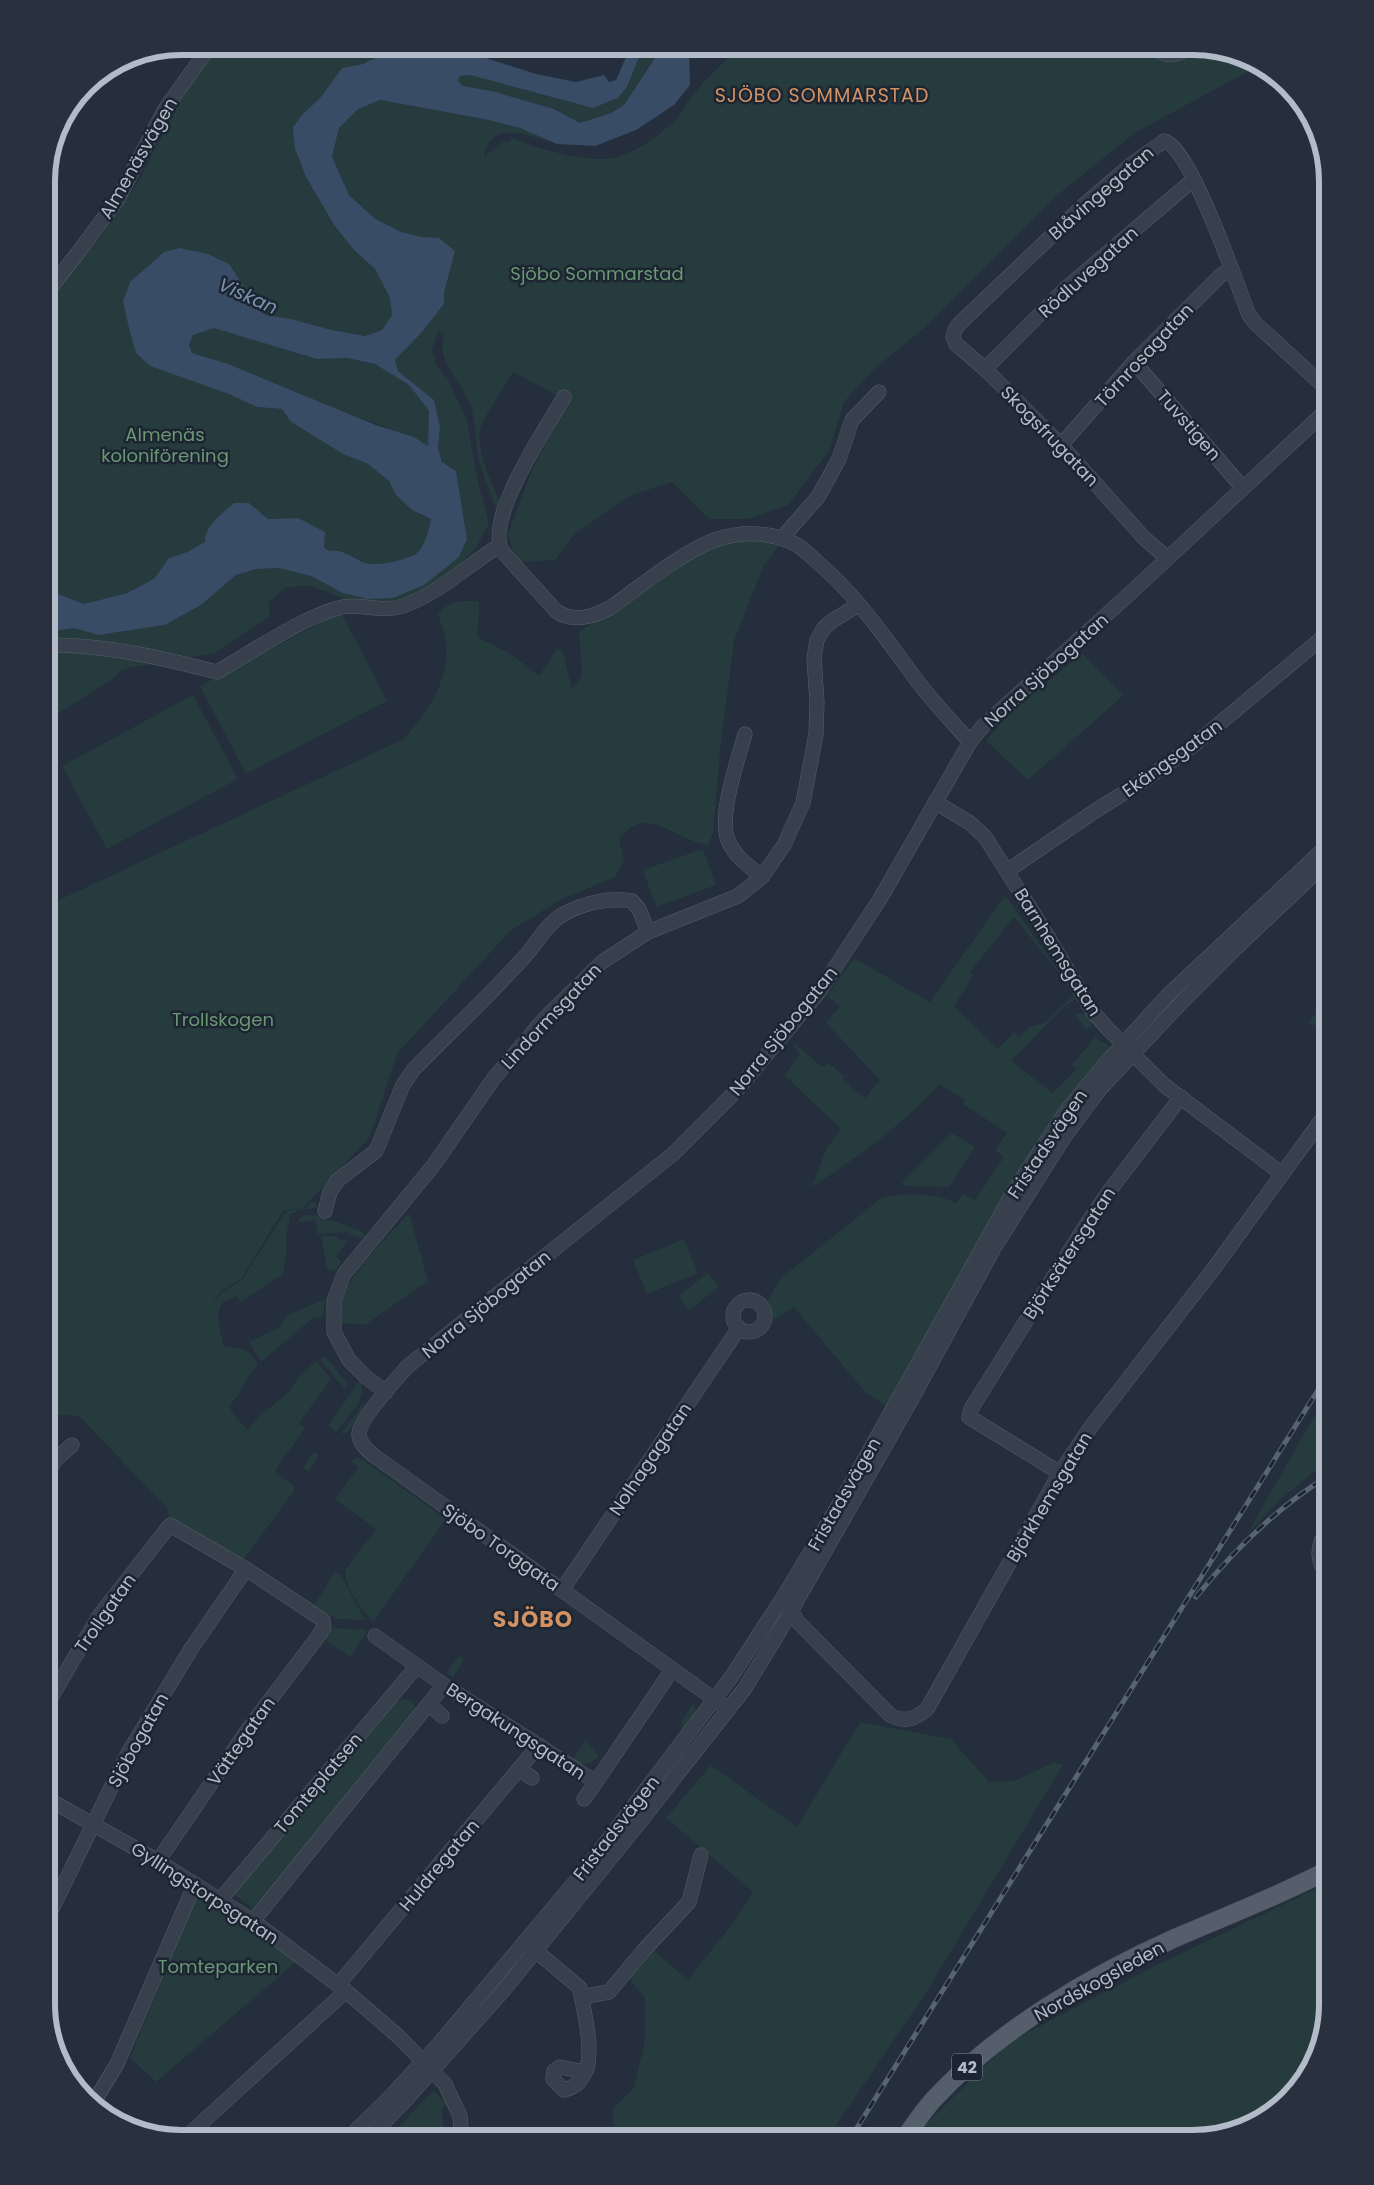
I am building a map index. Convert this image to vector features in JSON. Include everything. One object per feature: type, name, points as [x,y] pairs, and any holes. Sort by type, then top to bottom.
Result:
[{"type":"main road","name":"Nordskogsleden","points":[[911,2130],[934,2100],[974,2061],[1007,2035],[1067,1996],[1140,1955],[1319,1874]]},
{"type":"street","name":"Almenäsvägen","points":[[55,281],[78,254],[118,199],[165,109],[204,55]]},
{"type":"street","points":[[1162,55],[1177,55]]},
{"type":"street","name":"Blåvingegatan","points":[[953,338],[959,324],[1085,204],[1161,142],[1170,143],[1195,181],[1206,203],[1249,315],[1255,324],[1319,382]]},
{"type":"street","name":"Rödluvegatan","points":[[985,369],[1064,290],[1187,185],[1195,181]]},
{"type":"street","name":"Törnrosagatan","points":[[1061,445],[1134,362],[1221,275],[1231,270]]},
{"type":"street","name":"Skogsfrugatan","points":[[953,338],[956,344],[985,369],[1061,445],[1144,538],[1167,558]]},
{"type":"street","name":"Tuvstigen","points":[[1134,362],[1243,488]]},
{"type":"street","points":[[782,538],[818,496],[838,459],[852,420],[879,392]]},
{"type":"street","points":[[564,397],[518,477],[498,532],[499,546],[531,586],[556,610],[562,615],[580,618],[597,615],[707,543],[738,534],[782,538],[798,545],[834,576],[919,683],[970,742]]},
{"type":"street","name":"Norra Sjöbogatan","points":[[360,1428],[408,1366],[673,1154],[737,1090],[819,992],[880,899],[970,742],[998,711],[1065,653],[1319,417]]},
{"type":"street","points":[[55,646],[98,649],[147,656],[217,672],[298,626],[333,609],[347,605],[372,609],[400,607],[430,595],[499,546]]},
{"type":"street","name":"Lindormsgatan","points":[[386,1392],[367,1378],[349,1360],[334,1332],[334,1301],[344,1274],[433,1166],[494,1078],[544,1019],[602,962],[648,932],[738,896],[762,877],[784,845],[804,803],[816,734],[817,702],[814,658],[817,640],[824,628],[832,621],[858,605]]},
{"type":"street","name":"Ekängsgatan","points":[[1007,871],[1098,809],[1145,780],[1194,744],[1319,640]]},
{"type":"street","points":[[745,734],[725,814],[725,829],[728,841],[734,850],[762,877]]},
{"type":"street","name":"Barnhemsgatan","points":[[935,802],[979,829],[1007,871],[1093,1012],[1164,1085],[1282,1174]]},
{"type":"street","name":"Fristadsvägen","points":[[374,2130],[427,2065],[464,2015],[585,1870],[732,1676],[784,1596],[847,1491],[1016,1190],[1067,1110],[1123,1044],[1200,964],[1319,853]]},
{"type":"street","name":"Fristadsvägen","points":[[356,2130],[474,2024],[536,1951],[640,1822],[744,1688],[909,1404],[994,1248],[1065,1136],[1094,1097],[1236,948],[1319,870]]},
{"type":"street","points":[[325,1211],[330,1192],[338,1180],[376,1151],[403,1085],[414,1069],[527,954],[548,927],[561,916],[584,905],[618,898],[632,901],[639,909],[648,932]]},
{"type":"street","name":"Björksätersgatan","points":[[1060,1473],[969,1417],[970,1409],[1086,1225],[1125,1170],[1181,1098]]},
{"type":"street","name":"Björkhemsgatan","points":[[784,1596],[797,1621],[890,1715],[897,1719],[907,1720],[915,1718],[927,1709],[1060,1473],[1101,1414],[1212,1271],[1319,1123]]},
{"type":"street","name":"Nolhagagatan","points":[[562,1590],[739,1328]]},
{"type":"street","name":"Sjöbo Torggata","points":[[360,1428],[360,1440],[373,1455],[728,1709]]},
{"type":"street","points":[[55,1461],[72,1444]]},
{"type":"street","name":"Trollgatan","points":[[55,1691],[99,1616],[170,1525],[246,1568]]},
{"type":"street","name":"Vättegatan","points":[[158,1861],[251,1725],[317,1638],[324,1623],[320,1616],[246,1568]]},
{"type":"street","name":"Sjöbogatan","points":[[55,1903],[138,1737],[190,1649],[246,1568]]},
{"type":"street","name":"Bergakungsgatan","points":[[375,1636],[444,1685],[596,1782],[672,1670]]},
{"type":"street","name":"Tomteplatsen","points":[[220,1900],[417,1666]]},
{"type":"street","name":"Tomteplatsen","points":[[253,1921],[444,1685]]},
{"type":"street","points":[[429,1704],[442,1716]]},
{"type":"street","name":"Huldregatan","points":[[193,2130],[342,1988],[512,1772],[539,1745]]},
{"type":"street","points":[[512,1772],[532,1778]]},
{"type":"street","points":[[584,1799],[596,1782]]},
{"type":"street","name":"Gyllingstorpsgatan","points":[[55,1803],[158,1861],[253,1921],[342,1988],[399,2037],[445,2084],[454,2099],[460,2116],[461,2130]]},
{"type":"street","points":[[581,1997],[609,1992],[668,1923],[689,1902],[701,1855]]},
{"type":"street","points":[[97,2098],[120,2056],[194,1884]]},
{"type":"street","points":[[524,1941],[580,1988],[590,2050],[587,2069]]},
{"type":"green space","name":"Almenäs koloniförening","points":[[211,55],[386,55],[379,56],[363,64],[342,68],[321,97],[303,114],[295,149],[306,177],[334,225],[355,251],[375,269],[390,298],[392,315],[382,330],[365,336],[266,315],[252,305],[244,287],[164,252],[130,282],[123,301],[136,353],[150,366],[230,394],[257,407],[282,409],[291,422],[343,454],[368,464],[389,481],[396,495],[412,510],[431,519],[426,541],[414,555],[380,564],[369,564],[340,551],[329,551],[298,518],[268,519],[249,503],[205,542],[187,552],[169,558],[154,579],[127,593],[84,604],[55,593],[55,292],[101,236],[127,199],[143,173],[178,103]]},
{"type":"green space","points":[[642,55],[657,55],[624,105],[611,113],[580,123],[554,109],[492,91],[463,86],[458,81],[460,76],[470,75],[593,108],[618,98],[627,87],[638,60]]},
{"type":"green space","name":"Sjöbo Sommarstad","points":[[731,55],[1201,55],[1217,57],[1252,70],[1136,132],[1055,197],[923,329],[873,370],[844,402],[830,449],[788,505],[748,519],[709,519],[672,482],[629,496],[576,533],[555,560],[520,562],[511,546],[508,534],[531,472],[568,401],[513,372],[494,402],[481,426],[479,439],[486,469],[502,505],[498,519],[479,460],[471,407],[445,361],[442,344],[444,335],[438,331],[432,351],[437,367],[448,379],[467,420],[478,482],[489,523],[476,548],[440,584],[397,602],[352,602],[312,586],[285,588],[269,602],[270,616],[215,653],[123,669],[110,681],[55,716],[55,631],[74,628],[98,635],[165,625],[201,605],[236,575],[255,569],[279,568],[311,576],[343,593],[467,539],[456,471],[443,463],[438,448],[440,427],[434,400],[398,371],[395,360],[423,331],[444,304],[444,293],[455,251],[439,238],[422,237],[401,232],[374,218],[349,195],[332,158],[339,128],[358,108],[379,100],[484,119],[520,128],[557,144],[524,134],[503,133],[494,137],[488,145],[484,157],[504,141],[508,142],[513,138],[567,155],[582,158],[610,159],[635,149],[663,131],[678,117],[693,95]]},
{"type":"green space","points":[[214,327],[317,359],[347,358],[375,364],[409,385],[429,411],[428,447],[400,432],[360,418],[252,374],[192,353],[189,345],[193,335]]},
{"type":"green space","name":"Trollskogen","points":[[737,538],[781,543],[763,567],[734,641],[720,751],[713,834],[708,845],[651,824],[640,824],[629,828],[619,839],[624,860],[615,877],[560,900],[509,932],[397,1054],[370,1137],[304,1207],[283,1211],[241,1279],[221,1291],[210,1308],[222,1292],[242,1280],[285,1212],[307,1207],[312,1201],[318,1207],[297,1211],[290,1215],[283,1274],[240,1302],[237,1296],[222,1302],[220,1308],[219,1324],[224,1346],[245,1350],[258,1365],[230,1406],[232,1412],[247,1431],[258,1417],[289,1392],[298,1378],[316,1361],[331,1379],[299,1423],[305,1428],[275,1471],[295,1487],[294,1491],[243,1560],[170,1517],[167,1512],[169,1507],[168,1509],[79,1416],[55,1415],[55,902],[404,739],[420,719],[439,686],[446,661],[446,643],[438,614],[447,606],[462,601],[479,602],[479,638],[511,655],[539,676],[556,650],[562,649],[572,689],[582,676],[579,632],[715,542]]},
{"type":"green space","points":[[341,612],[387,701],[246,774],[200,686]]},
{"type":"green space","points":[[1082,653],[1124,695],[1028,780],[986,741],[1006,717]]},
{"type":"green space","points":[[193,695],[238,779],[107,849],[62,766]]},
{"type":"green space","points":[[703,849],[716,885],[656,907],[643,870]]},
{"type":"green space","points":[[1005,895],[1065,980],[1014,917],[970,972],[974,975],[954,1006],[998,1049],[1014,1032],[1019,1037],[1029,1027],[1046,1022],[1074,995],[1077,998],[1063,1008],[1011,1061],[1053,1093],[1077,1069],[1072,1065],[1095,1037],[1111,1047],[988,1224],[886,1406],[865,1392],[794,1307],[774,1320],[768,1300],[781,1278],[880,1199],[898,1195],[918,1194],[948,1199],[956,1203],[963,1194],[975,1200],[1004,1157],[995,1150],[1007,1133],[963,1104],[965,1100],[940,1084],[879,1140],[812,1187],[826,1149],[841,1129],[784,1075],[800,1054],[793,1046],[795,1044],[821,1066],[825,1066],[828,1062],[845,1077],[843,1080],[865,1098],[880,1080],[826,1023],[840,1006],[827,996],[854,958],[930,1002]]},
{"type":"green space","points":[[1319,1008],[1319,1029],[1309,1022]]},
{"type":"green space","points":[[1075,1014],[1087,1014],[1091,1019],[1091,1026],[1086,1030]]},
{"type":"green space","points":[[952,1133],[975,1147],[949,1187],[903,1186],[902,1183]]},
{"type":"green space","points":[[409,1213],[428,1281],[365,1325],[342,1323],[341,1307],[344,1295],[351,1282],[369,1257]]},
{"type":"green space","points":[[302,1216],[319,1216],[362,1231],[364,1236],[361,1238],[349,1235],[348,1232],[318,1234],[315,1220],[296,1223]]},
{"type":"green space","points":[[321,1236],[337,1236],[338,1239],[348,1241],[336,1256],[341,1262],[337,1269],[332,1271],[327,1269]]},
{"type":"green space","points":[[684,1239],[698,1273],[647,1294],[633,1260]]},
{"type":"green space","points":[[708,1273],[719,1287],[689,1310],[678,1296]]},
{"type":"green space","points":[[325,1299],[323,1316],[313,1318],[261,1362],[249,1342],[278,1328],[288,1315]]},
{"type":"green space","points":[[325,1356],[348,1384],[344,1388],[320,1360]]},
{"type":"green space","points":[[359,1381],[362,1387],[362,1394],[359,1401],[336,1432],[328,1426]]},
{"type":"green space","points":[[363,1404],[365,1404],[349,1431],[340,1435]]},
{"type":"green space","points":[[1319,1408],[1319,1468],[1280,1500],[1246,1536]]},
{"type":"green space","points":[[314,1452],[319,1455],[308,1471],[303,1468]]},
{"type":"green space","points":[[358,1458],[446,1519],[373,1622],[359,1605],[351,1591],[345,1570],[376,1529],[335,1499],[359,1467],[351,1461]]},
{"type":"green space","points":[[335,1572],[341,1575],[365,1620],[337,1619],[314,1605]]},
{"type":"green space","points":[[332,1628],[366,1630],[367,1632],[350,1657],[324,1639]]},
{"type":"green space","points":[[459,1656],[464,1660],[453,1678],[446,1672]]},
{"type":"green space","points":[[402,1699],[410,1700],[414,1703],[416,1710],[253,1908],[233,1894],[391,1704]]},
{"type":"green space","points":[[694,1703],[696,1713],[680,1735],[682,1720]]},
{"type":"green space","points":[[860,1722],[951,1739],[989,1782],[1015,1781],[1054,1762],[1063,1765],[929,1988],[833,2130],[614,2130],[612,2109],[633,2089],[645,2041],[645,1998],[629,1978],[651,1948],[688,1980],[738,1916],[753,1892],[666,1818],[711,1765],[797,1827]]},
{"type":"green space","points":[[586,1740],[599,1756],[590,1764],[578,1763],[572,1760]]},
{"type":"green space","points":[[1319,1887],[1319,2004],[1317,2028],[1306,2060],[1298,2074],[1276,2099],[1263,2109],[1233,2123],[1201,2130],[920,2130],[1009,2042],[1153,1967]]},
{"type":"green space","name":"Tomteparken","points":[[198,1893],[297,1961],[156,2082],[130,2058]]},
{"type":"green space","points":[[433,2091],[448,2103],[442,2109],[444,2130],[396,2130]]},
{"type":"water","name":"Viskan","points":[[483,55],[489,59],[536,74],[576,82],[604,75],[609,82],[616,80],[627,55],[642,55],[638,60],[627,87],[618,98],[593,108],[470,75],[460,76],[458,81],[463,86],[492,91],[554,109],[580,123],[611,113],[624,105],[657,55],[689,55],[690,85],[674,105],[636,130],[595,146],[557,144],[520,128],[484,119],[380,100],[358,109],[339,128],[332,157],[349,195],[374,218],[401,232],[422,237],[439,238],[455,251],[444,293],[444,304],[423,331],[395,360],[398,371],[434,400],[440,427],[438,448],[442,462],[456,471],[467,539],[459,557],[424,585],[393,598],[368,599],[343,593],[311,576],[279,568],[256,569],[236,575],[201,605],[165,625],[98,635],[74,628],[55,631],[55,593],[84,604],[127,593],[154,579],[169,558],[187,552],[205,542],[211,525],[234,503],[249,503],[268,519],[298,518],[325,532],[324,547],[329,551],[341,552],[366,563],[382,564],[396,561],[419,551],[427,536],[431,519],[412,510],[396,495],[389,481],[368,464],[343,454],[291,422],[282,409],[257,407],[229,394],[150,366],[136,353],[123,301],[130,282],[164,252],[179,248],[208,254],[229,264],[244,287],[252,305],[266,315],[365,336],[382,330],[392,315],[390,298],[375,269],[355,251],[334,225],[306,177],[295,149],[293,127],[303,114],[321,97],[342,68],[363,64],[379,56]],"holes":[[[214,328],[317,359],[347,358],[375,364],[409,385],[429,411],[428,446],[414,437],[376,425],[228,364],[192,353],[189,345],[193,335]]]},
{"type":"railway","points":[[856,2130],[1319,1388]]},
{"type":"railway","points":[[1196,1597],[1241,1546],[1273,1516],[1319,1482]]},
{"type":"district","name":"SJÖBO SOMMARSTAD","points":[[822,95]]},
{"type":"district","name":"SJÖBO","points":[[533,1619]]}]
